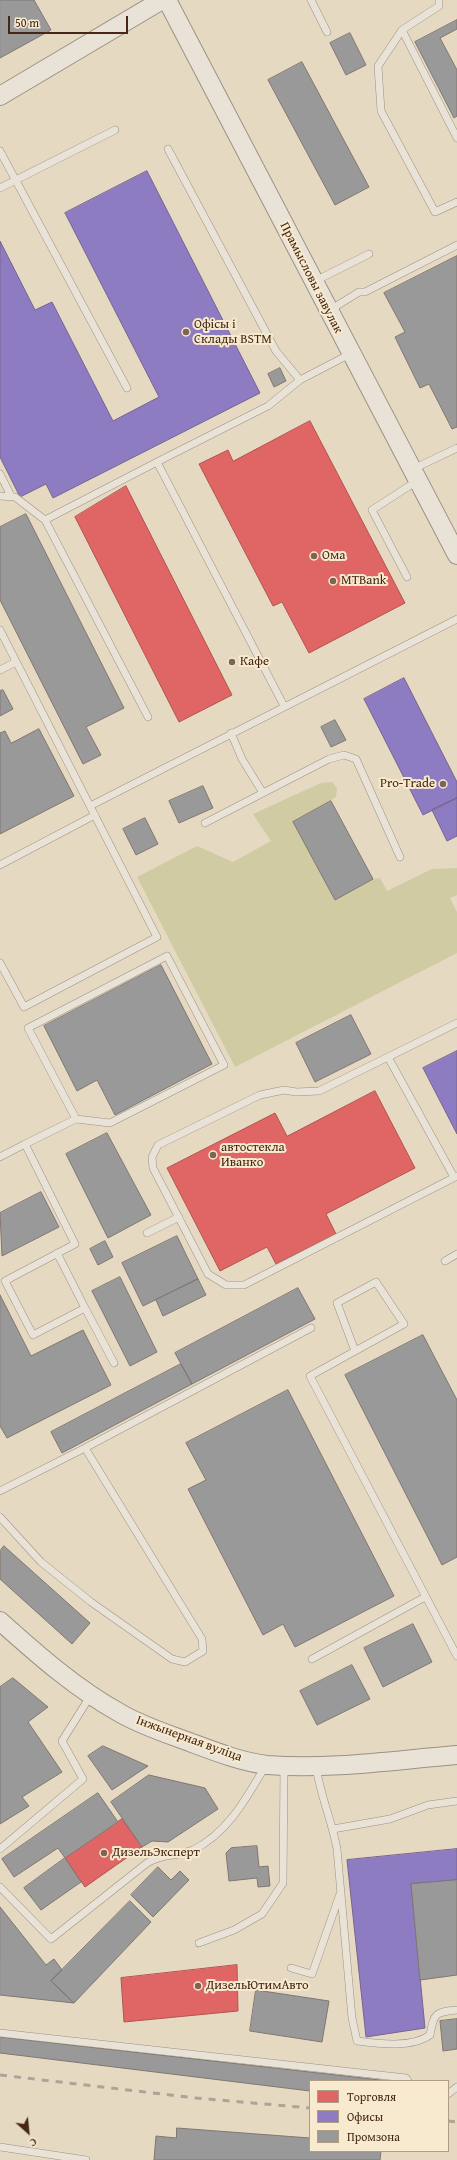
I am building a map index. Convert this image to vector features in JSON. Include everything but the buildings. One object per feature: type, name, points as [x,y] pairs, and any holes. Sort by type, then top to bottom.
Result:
[{"type":"street","points":[[0,96],[162,0]]},
{"type":"street","name":"Прамысловы завулак","points":[[167,0],[350,354],[457,555]]},
{"type":"street","name":"Інжынерная вуліца","points":[[0,1622],[63,1675],[91,1695],[119,1712],[150,1727],[214,1751],[266,1765],[316,1765],[457,1755]]},
{"type":"lane","points":[[311,0],[327,32]]},
{"type":"lane","points":[[439,0],[439,6],[402,30],[378,66],[380,111],[435,212],[457,202]]},
{"type":"lane","points":[[402,30],[457,138]]},
{"type":"lane","points":[[0,188],[115,130]]},
{"type":"lane","points":[[168,148],[276,351],[300,380]]},
{"type":"lane","points":[[0,151],[127,388]]},
{"type":"lane","points":[[328,311],[359,292],[365,292],[457,245]]},
{"type":"lane","points":[[313,282],[369,254]]},
{"type":"lane","points":[[45,520],[268,406],[300,380],[350,354]]},
{"type":"lane","points":[[407,577],[372,510],[414,475],[457,448]]},
{"type":"lane","points":[[157,462],[284,706]]},
{"type":"lane","points":[[0,474],[11,496]]},
{"type":"lane","points":[[0,496],[15,497],[45,520],[148,717]]},
{"type":"lane","points":[[90,806],[457,619]]},
{"type":"lane","points":[[0,630],[157,937],[24,1007],[0,963]]},
{"type":"lane","points":[[0,670],[16,662]]},
{"type":"lane","points":[[231,733],[242,759],[263,793]]},
{"type":"lane","points":[[205,823],[329,759],[344,755],[356,759],[400,857]]},
{"type":"lane","points":[[0,865],[95,815]]},
{"type":"lane","points":[[0,1157],[76,1119],[110,1123],[224,1065],[167,956],[28,1028],[76,1119]]},
{"type":"lane","points":[[388,1057],[455,1176],[244,1285],[226,1286],[208,1274],[153,1168],[152,1156],[158,1145],[260,1095],[284,1090],[296,1092],[319,1091],[388,1057],[457,1023]]},
{"type":"lane","points":[[25,1144],[75,1244],[5,1281],[32,1335],[85,1308]]},
{"type":"lane","points":[[147,1233],[179,1217]]},
{"type":"lane","points":[[57,1253],[114,1363]]},
{"type":"lane","points":[[445,1260],[457,1254]]},
{"type":"lane","points":[[355,1351],[337,1303],[376,1282],[404,1324],[310,1376],[457,1656]]},
{"type":"lane","points":[[0,1491],[311,1328]]},
{"type":"lane","points":[[0,1517],[41,1562],[91,1602],[172,1659],[185,1662],[203,1651],[202,1639],[84,1448]]},
{"type":"lane","points":[[312,1659],[425,1597]]},
{"type":"lane","points":[[0,1849],[82,1779],[62,1741],[91,1695]]},
{"type":"lane","points":[[0,1887],[51,1939],[147,1863],[157,1857],[183,1853],[194,1849],[212,1839],[226,1825],[240,1807],[266,1765]]},
{"type":"lane","points":[[199,1944],[234,1930],[262,1914],[283,1883],[284,1765]]},
{"type":"lane","points":[[316,1765],[319,1790],[333,1829],[341,1890],[352,2018],[357,2041],[396,2043],[423,2040],[430,2035],[435,2016],[440,2012],[457,2010]]},
{"type":"lane","points":[[333,1829],[390,1819],[428,1805],[457,1802]]},
{"type":"lane","points":[[291,1968],[312,1974],[341,1890]]},
{"type":"lane","points":[[0,2033],[406,2078],[407,2080]]},
{"type":"lane","points":[[449,2093],[457,2087]]},
{"type":"lane","points":[[0,2147],[52,2157],[86,2160]]},
{"type":"shaded area","points":[[332,782],[337,788],[336,797],[293,823],[335,899],[373,879],[380,878],[387,891],[432,869],[457,868],[457,895],[450,898],[457,912],[457,953],[235,1067],[137,877],[197,846],[233,862],[271,841],[253,814],[321,783]]},
{"type":"railway","points":[[0,2075],[196,2098],[309,2108]]},
{"type":"railway","points":[[449,2121],[457,2122]]},
{"type":"place","name":"Офісы і Склады BSTM","points":[[186,332]]},
{"type":"place","name":"Ома","points":[[314,556]]},
{"type":"place","name":"MTBank","points":[[333,581]]},
{"type":"place","name":"Кафе","points":[[232,662]]},
{"type":"place","name":"Pro-Trade","points":[[443,784]]},
{"type":"place","name":"автостекла Иванко","points":[[213,1155]]},
{"type":"place","name":"ДизельЭксперт","points":[[104,1853]]},
{"type":"place","name":"ДизельЮтимАвто","points":[[198,1986]]}]
